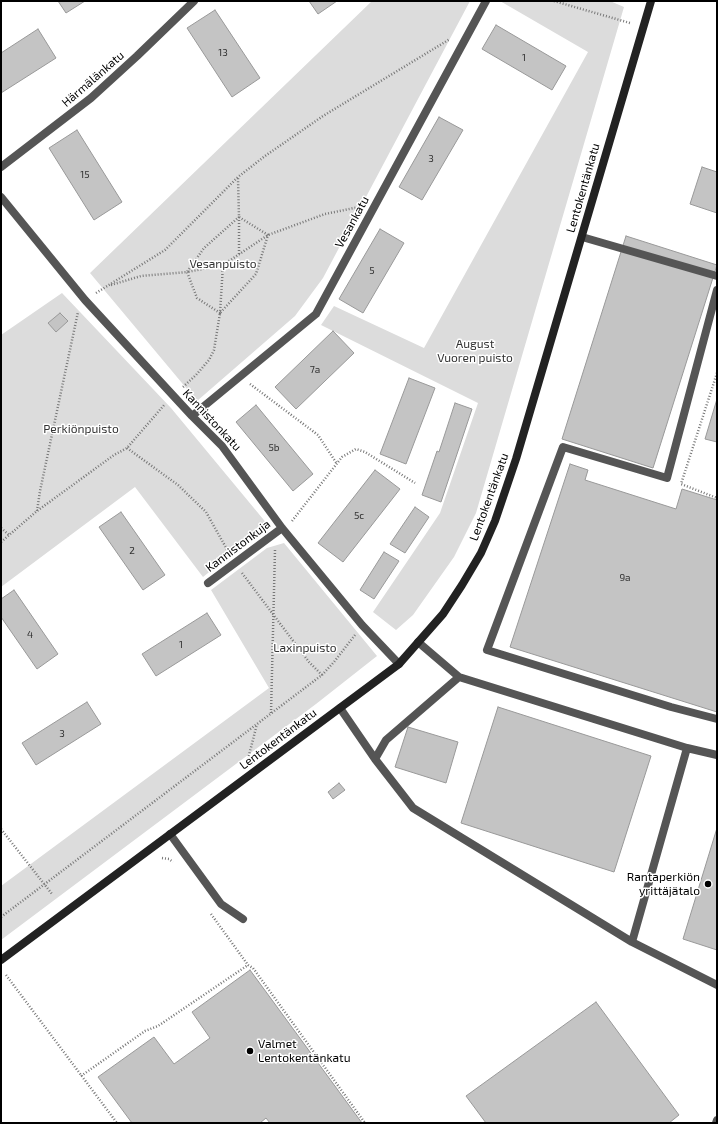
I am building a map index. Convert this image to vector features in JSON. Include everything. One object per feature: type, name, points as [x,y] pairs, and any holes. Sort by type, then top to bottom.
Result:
[{"type":"street","name":"Härmälänkatu","points":[[1,167],[91,98],[194,1]]},
{"type":"street","name":"Vesankatu","points":[[192,416],[316,314],[486,1]]},
{"type":"street","name":"Lentokentänkatu","points":[[1,960],[399,664],[443,614],[481,553],[495,521],[516,459],[651,1]]},
{"type":"street","name":"Kannistonkatu","points":[[1,197],[85,300],[173,396],[222,446],[283,529],[362,625],[399,664]]},
{"type":"street","points":[[582,237],[717,276]]},
{"type":"street","points":[[717,290],[667,478],[563,447],[487,650],[671,707],[717,719]]},
{"type":"street","name":"Kannistonkuja","points":[[208,583],[272,535],[283,529]]},
{"type":"street","points":[[418,642],[459,677],[687,748],[717,755]]},
{"type":"street","points":[[375,759],[386,740],[459,677]]},
{"type":"street","points":[[340,708],[375,759],[413,808],[632,942],[717,985]]},
{"type":"street","points":[[632,942],[687,748]]},
{"type":"street","points":[[170,834],[222,904],[243,919]]},
{"type":"path","points":[[554,1],[630,23]]},
{"type":"path","points":[[37,511],[78,311],[85,300],[165,250],[238,177],[265,156],[323,116],[454,36]]},
{"type":"path","points":[[238,177],[239,254]]},
{"type":"path","points":[[107,286],[141,276],[187,272],[223,265],[268,235],[325,214],[376,204]]},
{"type":"path","points":[[239,217],[268,235]]},
{"type":"path","points":[[187,272],[204,248],[239,217]]},
{"type":"path","points":[[220,312],[256,274],[268,235]]},
{"type":"path","points":[[1,542],[37,511],[114,455],[127,448],[173,396],[196,375],[209,360],[214,350],[220,312],[223,265]]},
{"type":"path","points":[[187,272],[197,298],[220,312]]},
{"type":"path","points":[[717,373],[681,484],[717,498]]},
{"type":"path","points":[[240,377],[318,435],[337,464]]},
{"type":"path","points":[[283,529],[342,457],[356,449],[365,452],[415,483]]},
{"type":"path","points":[[1,528],[9,535]]},
{"type":"path","points":[[271,714],[275,552],[272,535]]},
{"type":"path","points":[[1,917],[322,675],[334,662],[362,625]]},
{"type":"path","points":[[248,759],[257,724]]},
{"type":"path","points":[[1,829],[52,894]]},
{"type":"path","points":[[162,858],[169,859],[174,863]]},
{"type":"path","points":[[209,912],[248,965],[253,968],[364,1123]]},
{"type":"path","points":[[81,1076],[145,1031],[158,1026],[248,965]]},
{"type":"path","points":[[6,975],[117,1123]]},
{"type":"green space","name":"Vesanpuisto","points":[[372,1],[470,1],[323,278],[295,316],[197,401],[90,273]]},
{"type":"green space","name":"August Vuoren puisto","points":[[500,1],[610,1],[624,7],[476,513],[454,557],[413,615],[396,630],[373,612],[440,513],[478,403],[321,325],[334,306],[424,348],[588,52]]},
{"type":"green space","name":"Perkiönpuisto","points":[[62,293],[171,408],[268,525],[203,577],[135,487],[1,587],[1,335]]},
{"type":"green space","name":"Laxinpuisto","points":[[284,543],[377,656],[316,704],[1,940],[1,886],[269,688],[211,590],[267,548]]},
{"type":"building","points":[[58,1],[85,1],[66,13]]},
{"type":"building","points":[[309,1],[337,1],[318,14]]},
{"type":"building","points":[[215,10],[260,78],[232,97],[187,28]]},
{"type":"building","points":[[496,25],[566,66],[552,90],[482,49]]},
{"type":"building","points":[[38,29],[56,58],[1,93],[1,53]]},
{"type":"building","points":[[439,117],[463,130],[422,200],[399,187]]},
{"type":"building","points":[[77,130],[122,202],[94,220],[49,148]]},
{"type":"building","points":[[702,167],[717,172],[717,213],[690,204]]},
{"type":"building","points":[[380,229],[404,243],[363,313],[339,299]]},
{"type":"building","points":[[626,236],[717,265],[653,468],[562,439]]},
{"type":"building","points":[[60,313],[68,321],[56,332],[48,323]]},
{"type":"building","points":[[333,331],[354,353],[296,409],[275,387]]},
{"type":"building","points":[[409,378],[435,388],[406,464],[380,454]]},
{"type":"building","points":[[717,399],[717,442],[705,439]]},
{"type":"building","points":[[455,403],[472,409],[441,502],[422,495],[437,451],[439,452]]},
{"type":"building","points":[[256,405],[313,474],[293,491],[236,422]]},
{"type":"building","points":[[570,464],[588,470],[585,480],[676,509],[682,489],[717,500],[717,712],[510,647]]},
{"type":"building","points":[[375,470],[400,489],[343,562],[318,543]]},
{"type":"building","points":[[415,507],[429,517],[405,553],[390,544]]},
{"type":"building","points":[[121,512],[165,575],[143,590],[99,527]]},
{"type":"building","points":[[384,552],[399,561],[374,599],[360,590]]},
{"type":"building","points":[[14,590],[58,654],[37,669],[1,617],[1,599]]},
{"type":"building","points":[[207,613],[221,635],[156,676],[142,654]]},
{"type":"building","points":[[87,702],[101,724],[36,765],[22,743]]},
{"type":"building","points":[[498,707],[651,756],[614,872],[461,823]]},
{"type":"building","points":[[408,727],[458,742],[446,783],[395,767]]},
{"type":"building","points":[[339,783],[345,790],[333,799],[328,792]]},
{"type":"building","name":"Rantaperkiön yrittäjätalo","points":[[717,828],[717,950],[683,939]]},
{"type":"building","name":"Valmet Lentokentänkatu","points":[[250,970],[362,1123],[270,1123],[266,1118],[260,1123],[132,1123],[98,1077],[154,1037],[174,1064],[210,1038],[192,1012]]},
{"type":"building","points":[[596,1002],[679,1115],[669,1123],[486,1123],[466,1096]]},
{"type":"place","name":"Rantaperkiön yrittäjätalo","points":[[708,884]]},
{"type":"place","name":"Valmet Lentokentänkatu","points":[[250,1051]]}]
